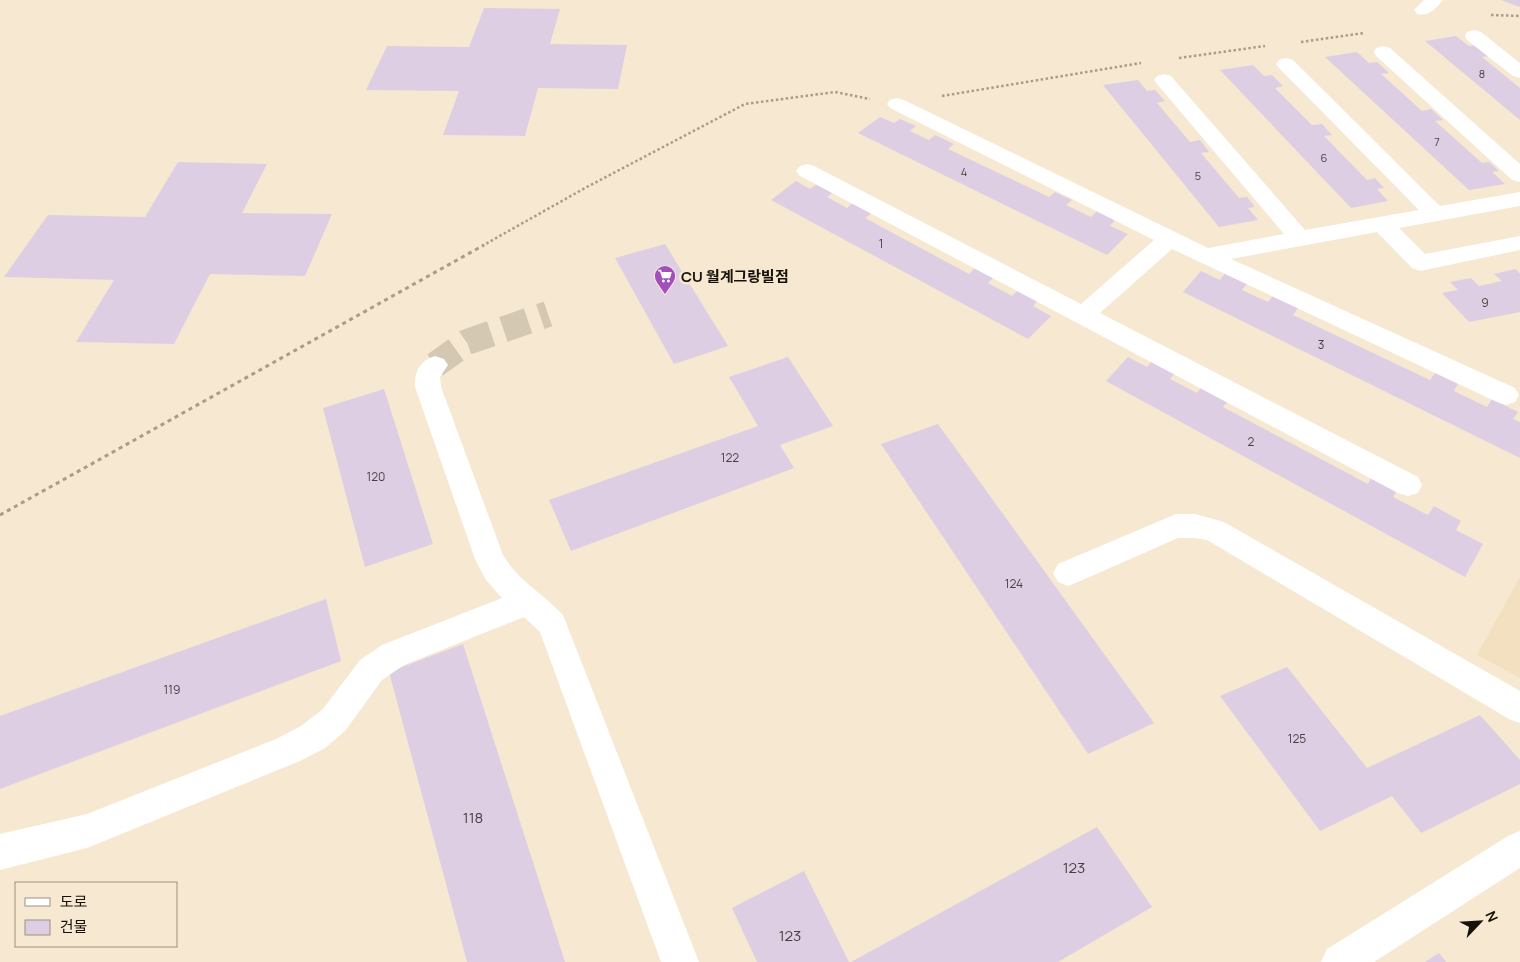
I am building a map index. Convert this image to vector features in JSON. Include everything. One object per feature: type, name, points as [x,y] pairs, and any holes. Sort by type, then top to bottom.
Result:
[{"type":"lane","points":[[1474,36],[1520,72]]},
{"type":"lane","points":[[1383,52],[1520,175]]},
{"type":"lane","points":[[1286,64],[1435,214]]},
{"type":"lane","points":[[1164,80],[1300,239]]},
{"type":"lane","points":[[897,104],[1205,256],[1506,395]]},
{"type":"lane","points":[[807,171],[1408,485]]},
{"type":"lane","points":[[1205,256],[1520,199]]},
{"type":"lane","points":[[1383,225],[1420,263],[1520,244]]},
{"type":"lane","points":[[1083,315],[1170,239]]},
{"type":"lane","points":[[435,365],[427,376],[428,387],[490,559],[497,574],[513,591],[542,612],[552,625],[680,962]]},
{"type":"lane","points":[[1068,573],[1176,526],[1195,526],[1214,530],[1520,708]]},
{"type":"lane","points":[[0,852],[87,831],[288,750],[313,737],[334,720],[371,670],[393,655],[527,602]]},
{"type":"lane","points":[[1340,962],[1520,848]]},
{"type":"path","points":[[1486,14],[1520,16]]},
{"type":"path","points":[[1297,42],[1365,33]]},
{"type":"path","points":[[1171,59],[1268,46]]},
{"type":"path","points":[[0,515],[577,193],[745,104],[835,92],[897,104],[1142,63]]},
{"type":"shaded area","points":[[1520,577],[1520,678],[1477,655]]},
{"type":"building","points":[[1501,0],[1520,0],[1520,7]]},
{"type":"building","points":[[484,8],[560,9],[550,44],[627,45],[618,89],[538,88],[525,136],[443,135],[459,91],[366,90],[387,46],[469,47]]},
{"type":"building","points":[[1456,36],[1469,46],[1476,45],[1490,56],[1482,57],[1520,88],[1520,120],[1425,41]]},
{"type":"building","points":[[1357,52],[1369,63],[1377,62],[1389,73],[1381,74],[1422,111],[1431,109],[1443,120],[1435,121],[1482,163],[1489,162],[1499,171],[1492,172],[1505,184],[1469,190],[1325,57]]},
{"type":"building","points":[[1253,65],[1264,76],[1272,75],[1283,86],[1275,88],[1312,125],[1322,124],[1332,135],[1324,136],[1367,180],[1375,178],[1384,188],[1377,189],[1388,201],[1351,208],[1220,70]]},
{"type":"building","points":[[1138,80],[1147,91],[1155,90],[1165,101],[1157,103],[1190,142],[1200,140],[1209,152],[1201,153],[1239,198],[1247,197],[1255,207],[1248,208],[1258,220],[1219,227],[1103,85]]},
{"type":"building","points":[[880,117],[894,123],[900,119],[916,126],[910,131],[929,140],[935,135],[954,144],[948,149],[1049,197],[1055,192],[1072,200],[1066,205],[1091,217],[1097,211],[1115,220],[1110,226],[1128,234],[1107,255],[858,133]]},
{"type":"building","points":[[178,162],[267,164],[242,213],[332,214],[305,276],[210,274],[174,344],[76,342],[114,280],[4,277],[48,215],[145,217]]},
{"type":"building","points":[[796,181],[810,189],[817,184],[834,192],[827,197],[847,208],[853,203],[872,213],[865,218],[969,274],[976,267],[994,277],[988,283],[1012,296],[1019,289],[1039,299],[1033,306],[1051,316],[1028,339],[771,200]]},
{"type":"building","points":[[665,244],[728,346],[674,364],[615,258]]},
{"type":"building","points":[[1516,269],[1520,274],[1520,312],[1469,322],[1442,293],[1458,290],[1450,282],[1471,278],[1479,286],[1502,281],[1494,274]]},
{"type":"building","points":[[1201,271],[1220,280],[1225,273],[1247,284],[1242,290],[1268,302],[1273,296],[1298,308],[1293,315],[1430,380],[1435,373],[1458,384],[1454,391],[1487,407],[1492,399],[1518,412],[1513,419],[1520,422],[1520,458],[1183,292]]},
{"type":"building","points":[[788,357],[833,426],[780,445],[794,468],[571,551],[549,500],[758,426],[729,377]]},
{"type":"building","points":[[1128,357],[1147,367],[1153,360],[1176,372],[1170,379],[1197,393],[1202,386],[1229,400],[1223,407],[1368,484],[1373,475],[1398,489],[1393,497],[1428,515],[1434,506],[1461,521],[1456,530],[1483,544],[1465,577],[1106,381]]},
{"type":"building","points":[[384,389],[433,544],[365,567],[323,408]]},
{"type":"building","points":[[938,424],[1154,723],[1088,754],[881,444]]},
{"type":"building","points":[[326,599],[341,661],[0,789],[0,716]]},
{"type":"building","points":[[463,644],[565,962],[467,962],[389,672]]},
{"type":"building","points":[[1287,667],[1367,768],[1480,715],[1520,760],[1520,784],[1421,833],[1392,796],[1320,831],[1220,696]]},
{"type":"building","points":[[1097,827],[1152,907],[1058,962],[851,962]]},
{"type":"building","points":[[804,871],[849,962],[757,962],[732,908]]},
{"type":"building","points":[[1439,953],[1446,962],[1425,962]]},
{"type":"tunnel","points":[[435,365],[467,342],[548,314]]},
{"type":"place","name":"CU 월계그랑빌점","points":[[665,295]]}]
